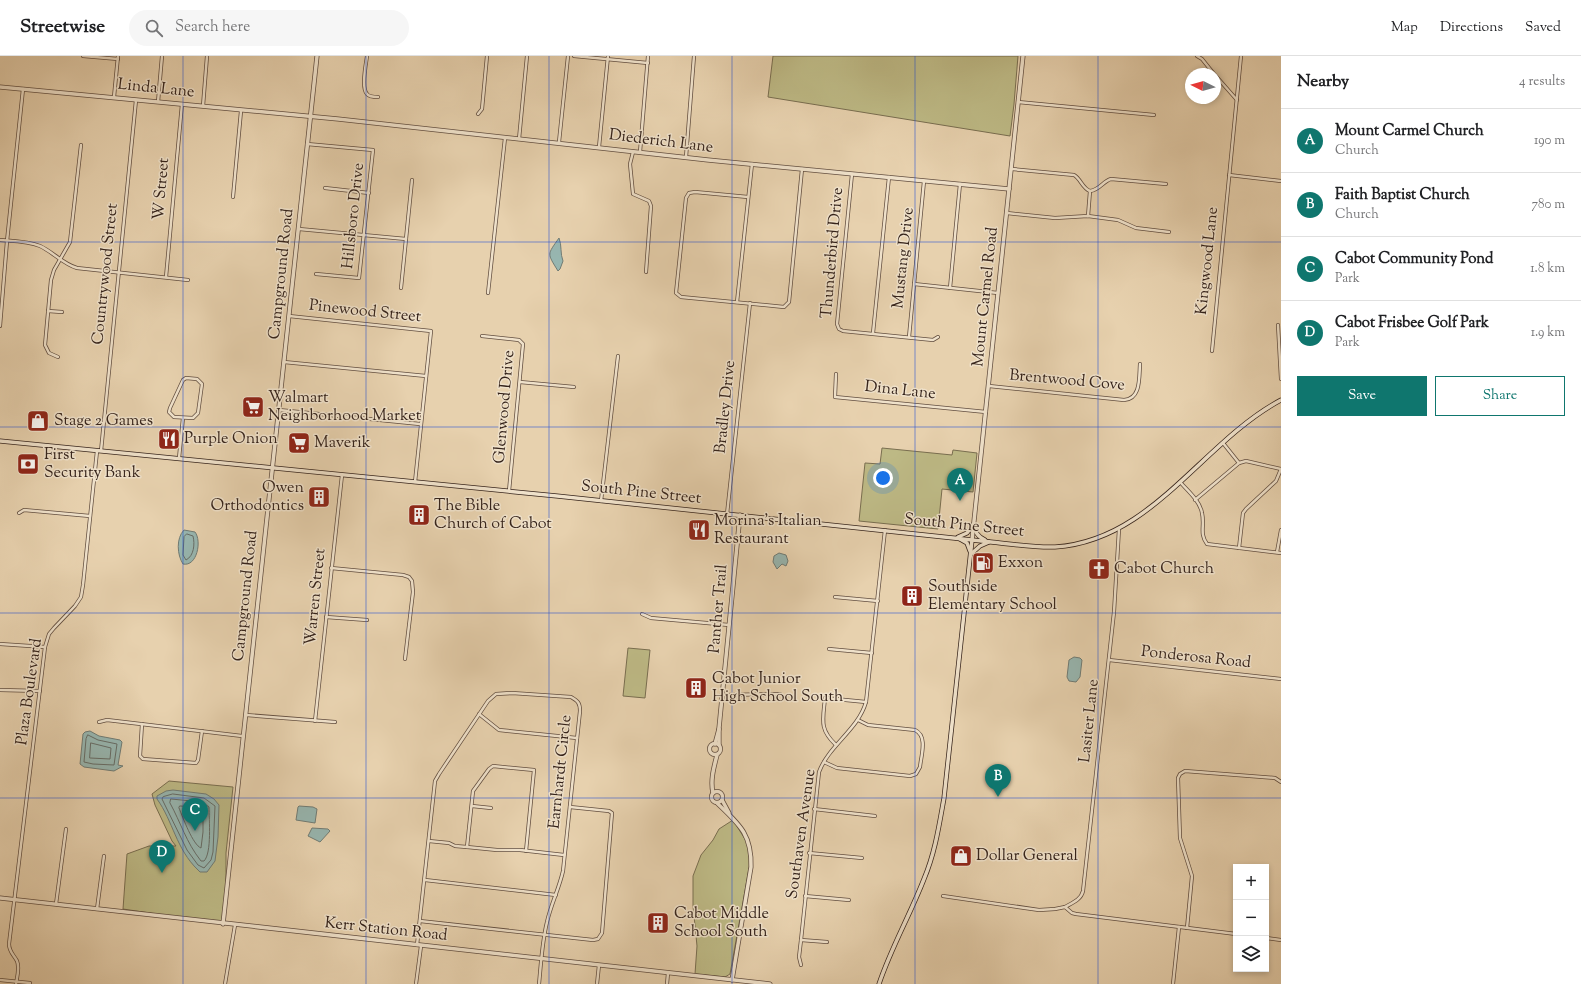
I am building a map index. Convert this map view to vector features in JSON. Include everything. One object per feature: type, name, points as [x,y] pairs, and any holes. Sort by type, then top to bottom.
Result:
[{"type":"street","points":[[83,56],[118,58],[114,97]]},
{"type":"street","points":[[158,102],[162,56]]},
{"type":"street","points":[[203,106],[207,56]]},
{"type":"street","name":"Campground Road","points":[[223,924],[242,736],[317,56]]},
{"type":"street","points":[[367,56],[364,88],[366,93],[370,96],[378,97]]},
{"type":"street","points":[[478,114],[482,109],[487,56]]},
{"type":"street","points":[[519,138],[527,56]]},
{"type":"street","points":[[559,142],[568,56]]},
{"type":"street","points":[[574,56],[608,58],[648,63]]},
{"type":"street","points":[[640,152],[648,56]]},
{"type":"street","points":[[686,157],[694,56]]},
{"type":"street","name":"Mount Carmel Road","points":[[878,984],[925,878],[937,840],[944,798],[1012,169],[1022,56]]},
{"type":"street","points":[[1197,56],[1202,59],[1210,68]]},
{"type":"street","name":"Kingwood Lane","points":[[1212,351],[1241,56]]},
{"type":"street","points":[[599,147],[608,58]]},
{"type":"street","points":[[1221,81],[1237,101]]},
{"type":"street","name":"Linda Lane","points":[[0,87],[310,117]]},
{"type":"street","points":[[0,326],[2,287],[23,89]]},
{"type":"street","name":"Countrywood Street","points":[[99,450],[136,100]]},
{"type":"street","points":[[1018,102],[1154,115]]},
{"type":"street","name":"W Street","points":[[166,277],[182,104]]},
{"type":"street","points":[[233,197],[241,110]]},
{"type":"street","name":"Diederich Lane","points":[[310,117],[559,142],[752,164],[1009,189]]},
{"type":"street","points":[[488,293],[505,137]]},
{"type":"street","name":"Hillsboro Drive","points":[[307,144],[373,150],[359,278],[316,274]]},
{"type":"street","points":[[58,358],[49,353],[45,345],[48,310],[52,275],[68,247],[72,234],[80,145]]},
{"type":"street","points":[[633,151],[630,164],[632,194],[649,201],[651,206],[646,272]]},
{"type":"street","points":[[737,302],[752,164]]},
{"type":"street","points":[[748,197],[695,192],[689,193],[686,198],[676,293],[680,297],[784,307],[789,302],[802,168]]},
{"type":"street","points":[[1012,169],[1074,175],[1078,178],[1083,187],[1090,191],[1098,189],[1107,180],[1111,179],[1166,184]]},
{"type":"street","name":"Thunderbird Drive","points":[[852,174],[837,324],[839,329],[933,340],[938,337]]},
{"type":"street","points":[[1229,175],[1281,180]]},
{"type":"street","points":[[873,333],[889,177]]},
{"type":"street","points":[[401,288],[412,180]]},
{"type":"street","name":"Mustang Drive","points":[[908,337],[924,181]]},
{"type":"street","points":[[950,288],[960,184]]},
{"type":"street","points":[[325,188],[369,193]]},
{"type":"street","points":[[1088,216],[1090,191]]},
{"type":"street","points":[[1007,213],[1055,218],[1088,216],[1118,220],[1136,228],[1169,232]]},
{"type":"street","points":[[299,229],[406,239]]},
{"type":"street","points":[[0,240],[33,244],[42,247],[60,260],[77,268],[188,280]]},
{"type":"street","points":[[914,284],[998,293]]},
{"type":"street","name":"Bradley Drive","points":[[727,514],[750,304]]},
{"type":"street","points":[[48,310],[62,312]]},
{"type":"street","name":"Pinewood Street","points":[[289,316],[431,331],[415,482]]},
{"type":"street","points":[[1278,325],[1281,379]]},
{"type":"street","name":"Glenwood Drive","points":[[482,336],[519,340],[522,342],[520,382],[509,491]]},
{"type":"street","points":[[601,501],[618,356]]},
{"type":"street","points":[[284,362],[426,376]]},
{"type":"street","name":"Brentwood Cove","points":[[989,386],[1130,400],[1135,395],[1137,390],[1140,364]]},
{"type":"street","name":"Dina Lane","points":[[836,374],[835,397],[986,412]]},
{"type":"street","points":[[186,378],[197,379],[202,384],[198,413],[193,418],[183,418],[174,417],[169,412],[170,408],[184,380],[186,378]]},
{"type":"street","points":[[520,382],[574,387]]},
{"type":"street","name":"South Pine Street","points":[[0,441],[509,491],[958,537],[990,542],[1055,547],[1093,540],[1119,529],[1137,518],[1257,415],[1281,400]]},
{"type":"street","points":[[278,410],[420,424]]},
{"type":"street","points":[[179,458],[183,418]]},
{"type":"street","points":[[1223,443],[1239,463]]},
{"type":"street","name":"Plaza Boulevard","points":[[16,983],[18,967],[17,962],[9,948],[45,647],[49,634],[75,606],[80,597],[83,585],[99,450]]},
{"type":"street","points":[[1195,500],[1239,463],[1246,461],[1281,469],[1276,481],[1246,509],[1244,513],[1239,548]]},
{"type":"street","name":"Warren Street","points":[[315,721],[342,475]]},
{"type":"street","points":[[1180,482],[1195,500],[1202,514],[1203,538],[1207,544],[1281,552]]},
{"type":"street","points":[[19,513],[24,510],[90,516]]},
{"type":"street","name":"Panther Trail","points":[[715,744],[719,728],[723,695],[740,515]]},
{"type":"street","points":[[958,537],[967,533],[974,524]]},
{"type":"street","points":[[974,524],[975,531],[978,535],[990,542]]},
{"type":"street","name":"Lasiter Lane","points":[[1065,907],[1082,896],[1083,891],[1109,660],[1119,529]]},
{"type":"street","name":"Southaven Avenue","points":[[801,965],[799,957],[809,853],[819,772],[836,745],[858,720],[864,710],[872,653],[885,530]]},
{"type":"street","points":[[1277,552],[1281,530]]},
{"type":"street","points":[[958,537],[967,543],[970,556]]},
{"type":"street","points":[[970,556],[978,548],[990,542]]},
{"type":"street","points":[[331,568],[403,575],[409,577],[412,581],[413,592],[405,659]]},
{"type":"street","points":[[835,597],[878,601]]},
{"type":"street","points":[[642,614],[651,618],[729,625]]},
{"type":"street","points":[[326,617],[367,620]]},
{"type":"street","points":[[0,644],[45,647]]},
{"type":"street","points":[[829,649],[872,653]]},
{"type":"street","name":"Ponderosa Road","points":[[1109,660],[1281,679]]},
{"type":"street","points":[[0,690],[40,691]]},
{"type":"street","name":"Earnhardt Circle","points":[[416,984],[420,921],[435,781],[488,701],[496,694],[502,693],[571,697],[578,701],[580,705],[561,882],[550,912],[545,935],[539,984]]},
{"type":"street","points":[[723,695],[780,694]]},
{"type":"street","points":[[836,745],[824,733],[823,726],[826,698],[866,702]]},
{"type":"street","points":[[479,714],[499,730],[577,738]]},
{"type":"street","points":[[245,715],[335,722]]},
{"type":"street","points":[[99,722],[107,720],[242,736]]},
{"type":"street","points":[[824,762],[837,768],[910,776],[918,771],[920,767],[923,740],[920,733],[915,730],[868,725],[858,720]]},
{"type":"street","points":[[142,724],[139,752],[143,759],[196,763],[198,760],[202,731]]},
{"type":"street","name":"Panther Trail","points":[[719,728],[720,745]]},
{"type":"street","points":[[712,745],[720,745],[721,751],[715,754],[710,749],[712,745]]},
{"type":"street","points":[[715,754],[712,799],[729,813]]},
{"type":"street","points":[[467,847],[473,791],[493,766],[534,770],[526,851]]},
{"type":"street","points":[[1187,928],[1192,876],[1180,838],[1178,778],[1180,774],[1185,771],[1275,778],[1281,782]]},
{"type":"street","points":[[712,782],[722,795],[722,800],[729,813],[749,841],[751,853],[751,867],[743,908],[735,981]]},
{"type":"street","points":[[713,793],[718,791]]},
{"type":"street","points":[[717,803],[722,800]]},
{"type":"street","points":[[472,806],[491,808]]},
{"type":"street","points":[[420,921],[593,940],[598,939],[602,933],[612,813],[609,811],[570,807]]},
{"type":"street","points":[[814,809],[875,816]]},
{"type":"street","points":[[56,904],[66,829]]},
{"type":"street","points":[[429,840],[467,847],[564,855]]},
{"type":"street","points":[[809,853],[862,858]]},
{"type":"street","points":[[97,909],[104,856]]},
{"type":"street","points":[[425,880],[556,895]]},
{"type":"street","points":[[805,896],[849,900]]},
{"type":"street","points":[[943,896],[1039,910],[1055,910],[1065,907],[1076,914],[1233,934]]},
{"type":"street","name":"Kerr Station Road","points":[[0,898],[770,984]]},
{"type":"street","points":[[225,984],[234,925]]},
{"type":"street","points":[[1173,984],[1180,927]]},
{"type":"street","points":[[1269,938],[1281,940]]},
{"type":"street","points":[[801,940],[826,942]]},
{"type":"street","points":[[597,984],[599,965]]},
{"type":"street","points":[[667,984],[668,973]]},
{"type":"street","points":[[0,980],[16,983],[30,983]]},
{"type":"shaded area","points":[[773,56],[1018,56],[1010,136],[768,97]]},
{"type":"shaded area","points":[[882,448],[952,455],[953,450],[977,453],[973,492],[942,489],[938,529],[859,521],[865,463],[880,464]]},
{"type":"shaded area","points":[[628,648],[650,650],[645,698],[623,696]]},
{"type":"shaded area","points":[[169,781],[233,787],[226,853],[226,893],[223,924],[123,909],[127,854],[149,846],[176,846],[172,841],[155,805],[152,794]]},
{"type":"shaded area","points":[[733,820],[748,844],[750,863],[730,974],[725,977],[695,974],[697,946],[693,906],[693,876],[701,855],[713,840],[719,829]]},
{"type":"water","points":[[559,238],[563,261],[558,271],[550,257],[550,254]]},
{"type":"water","points":[[184,530],[195,532],[198,541],[195,558],[188,564],[183,564],[178,547],[181,533]]},
{"type":"water","points":[[779,553],[786,555],[788,561],[786,566],[782,564],[777,569],[773,562],[774,556]]},
{"type":"water","points":[[1074,657],[1082,660],[1080,677],[1076,682],[1069,681],[1067,677],[1069,660]]},
{"type":"water","points":[[90,731],[99,736],[120,740],[122,742],[118,765],[123,766],[114,771],[84,767],[80,764],[83,734]]},
{"type":"water","points":[[173,790],[206,794],[214,799],[219,805],[218,837],[215,861],[207,872],[200,872],[191,862],[157,799],[157,796],[166,791]]},
{"type":"water","points":[[299,806],[313,807],[317,809],[315,823],[296,820]]},
{"type":"water","points":[[312,828],[328,829],[330,831],[320,842],[308,836]]},
{"type":"place","name":"Walmart Neighborhood Market","points":[[253,407]]},
{"type":"place","name":"Stage 2 Games","points":[[38,421]]},
{"type":"place","name":"Purple Onion","points":[[169,439]]},
{"type":"place","name":"Maverik","points":[[299,443]]},
{"type":"place","name":"First Security Bank","points":[[28,464]]},
{"type":"place","name":"Owen Orthodontics","points":[[319,497]]},
{"type":"place","name":"Mount Carmel Church","points":[[960,501]]},
{"type":"place","name":"The Bible Church of Cabot","points":[[419,515]]},
{"type":"place","name":"Morina's Italian Restaurant","points":[[699,530]]},
{"type":"place","name":"Exxon","points":[[983,563]]},
{"type":"place","name":"Cabot Church","points":[[1099,569]]},
{"type":"place","name":"Southside Elementary School","points":[[912,596]]},
{"type":"place","name":"Cabot Junior High School South","points":[[696,688]]},
{"type":"place","name":"Faith Baptist Church","points":[[998,797]]},
{"type":"place","name":"Cabot Community Pond","points":[[195,831]]},
{"type":"place","name":"Dollar General","points":[[961,856]]},
{"type":"place","name":"Cabot Frisbee Golf Park","points":[[162,873]]},
{"type":"place","name":"Cabot Middle School South","points":[[658,923]]}]
